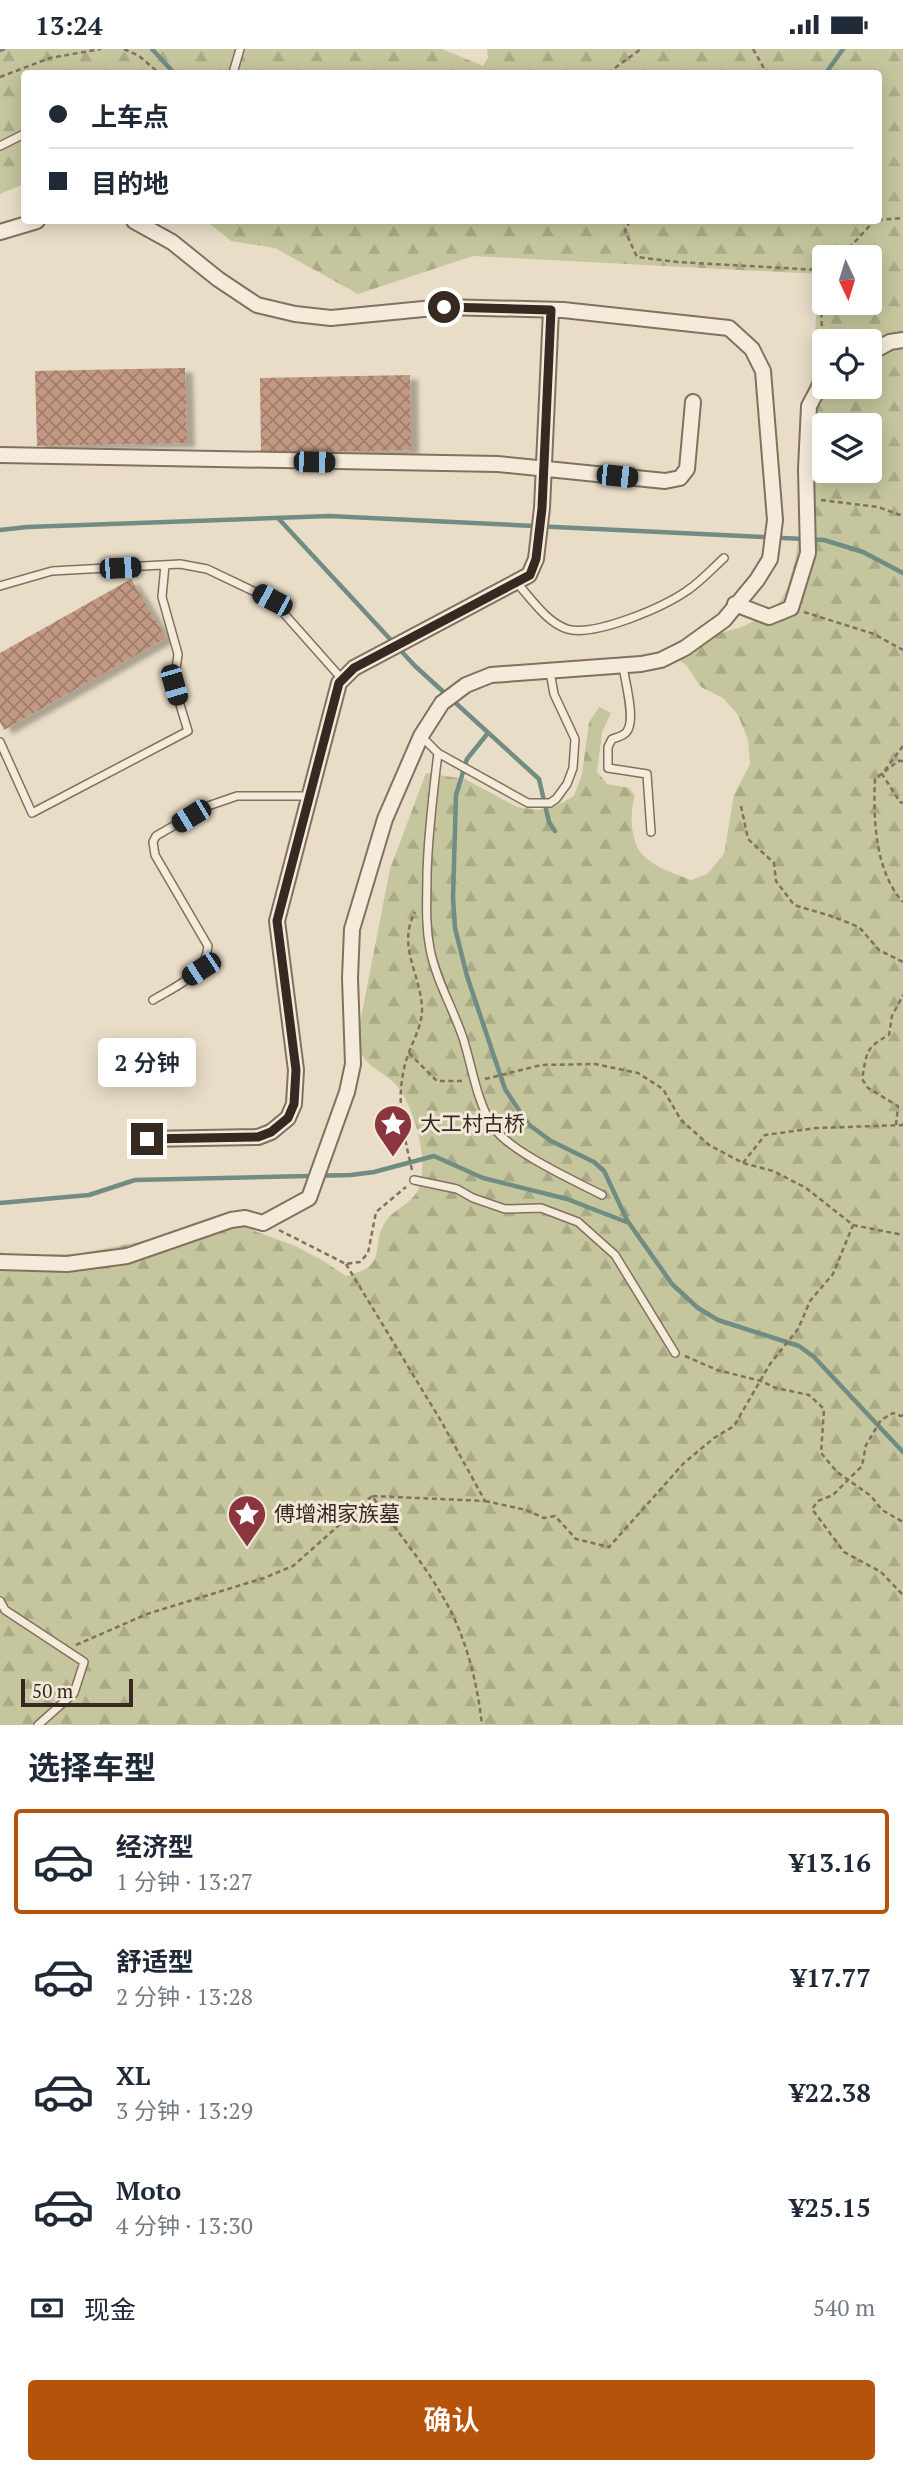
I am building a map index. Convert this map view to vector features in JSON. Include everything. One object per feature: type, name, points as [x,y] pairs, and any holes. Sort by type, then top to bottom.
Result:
[{"type":"street","points":[[0,232],[27,224]]},
{"type":"street","points":[[0,1262],[41,1265],[103,1261],[148,1250],[231,1220],[245,1218],[263,1223],[309,1198],[347,1092],[353,1063],[352,929],[384,819],[421,736],[449,697],[466,685],[491,675],[623,666],[661,660],[685,648],[724,619],[757,580],[769,559],[775,524],[763,371],[752,349],[729,328],[551,310],[444,307],[331,318],[295,314],[257,305],[218,279],[172,242],[139,224]]},
{"type":"street","points":[[147,1139],[258,1137],[271,1132],[288,1118],[294,1104],[296,1070],[277,921],[339,683],[354,668],[382,652],[530,575],[536,559],[542,508],[551,310]]},
{"type":"street","points":[[882,346],[903,340]]},
{"type":"street","points":[[735,604],[769,617],[791,608],[808,553],[806,470],[809,406],[813,399]]},
{"type":"street","points":[[0,454],[498,464],[665,481],[680,478],[687,469],[693,402]]},
{"type":"lane","points":[[234,70],[240,49]]},
{"type":"lane","points":[[0,146],[21,136]]},
{"type":"lane","points":[[516,582],[553,622],[569,630],[608,626],[659,606],[688,590],[724,558]]},
{"type":"lane","points":[[0,586],[52,571],[180,564],[207,569],[272,600],[343,679]]},
{"type":"lane","points":[[0,742],[32,813],[188,731],[174,685],[178,654],[162,597],[165,565]]},
{"type":"lane","points":[[623,666],[630,715],[629,727],[625,734],[612,739],[608,747],[608,768],[647,774],[651,832]]},
{"type":"lane","points":[[421,736],[438,753],[528,803],[550,803],[566,784],[573,768],[575,739],[554,694],[550,672]]},
{"type":"lane","points":[[438,753],[427,847],[425,911],[433,961],[462,1035],[474,1080],[494,1128],[507,1140],[532,1157],[602,1195]]},
{"type":"lane","points":[[153,1000],[201,969],[207,958],[208,946],[155,855],[153,842],[156,836],[208,806],[237,796],[310,796]]},
{"type":"lane","points":[[413,1176],[457,1189],[473,1198],[505,1209],[541,1208],[578,1222],[615,1255],[675,1353]]},
{"type":"lane","points":[[0,1601],[5,1610],[84,1662],[74,1693],[38,1725]]},
{"type":"path","points":[[0,77],[50,58],[101,49]]},
{"type":"path","points":[[124,49],[139,56],[155,70]]},
{"type":"path","points":[[612,70],[641,49]]},
{"type":"path","points":[[753,49],[765,70]]},
{"type":"path","points":[[882,220],[903,218]]},
{"type":"path","points":[[628,224],[625,231],[637,257],[677,262],[812,270]]},
{"type":"path","points":[[852,245],[872,224]]},
{"type":"path","points":[[808,498],[878,507],[903,516]]},
{"type":"path","points":[[791,608],[873,634],[903,650]]},
{"type":"path","points":[[882,774],[903,746]]},
{"type":"path","points":[[903,761],[898,761],[875,779],[873,809],[883,864],[903,902]]},
{"type":"path","points":[[882,774],[903,803]]},
{"type":"path","points":[[741,806],[748,839],[774,863],[776,881],[794,905],[859,927],[879,950],[903,962]]},
{"type":"path","points":[[345,1264],[359,1262],[368,1253],[376,1212],[413,1176],[399,1100],[404,1066],[420,1027],[422,1014],[421,1000],[408,954],[407,935],[411,920],[426,899]]},
{"type":"path","points":[[896,1125],[898,1106],[868,1088],[862,1079],[871,1045],[889,1035],[892,1016],[903,995]]},
{"type":"path","points":[[409,1053],[437,1081],[474,1080],[541,1065],[595,1064],[638,1073],[663,1089],[681,1120],[709,1145],[743,1163],[773,1171],[806,1188],[853,1225],[903,1235]]},
{"type":"path","points":[[743,1163],[765,1135],[816,1128],[903,1125]]},
{"type":"path","points":[[263,1223],[345,1264],[441,1421],[485,1501]]},
{"type":"path","points":[[66,1650],[147,1614],[264,1579],[293,1566],[372,1496],[485,1501],[526,1510],[544,1518],[555,1516],[576,1539],[609,1547],[684,1463],[734,1426],[776,1356],[798,1329],[810,1301],[833,1274],[853,1225]]},
{"type":"path","points":[[675,1353],[717,1370],[809,1395],[824,1409],[821,1453],[837,1472],[871,1496],[882,1510],[903,1522]]},
{"type":"path","points":[[903,1415],[894,1413],[881,1420],[866,1445],[862,1466],[833,1495],[818,1501],[812,1509],[844,1552],[881,1572],[903,1595]]},
{"type":"path","points":[[372,1496],[443,1596],[461,1633],[479,1694],[482,1725]]},
{"type":"green space","points":[[0,49],[442,49],[483,66],[488,58],[487,49],[903,49],[903,1725],[0,1725],[0,1252],[10,1255],[77,1254],[149,1240],[219,1218],[293,1245],[346,1276],[369,1267],[374,1261],[378,1240],[386,1221],[414,1196],[421,1181],[422,1152],[410,1108],[397,1086],[364,1058],[358,1040],[390,869],[426,773],[465,779],[517,807],[538,810],[554,807],[574,796],[582,774],[589,722],[599,707],[611,713],[602,732],[597,772],[607,784],[629,788],[635,796],[632,829],[641,853],[662,868],[691,880],[707,874],[724,854],[734,795],[750,764],[748,740],[738,715],[723,698],[701,687],[686,665],[665,649],[742,627],[775,610],[787,589],[800,528],[800,421],[803,402],[812,377],[812,399],[882,399],[882,329],[815,329],[816,315],[882,315],[882,245],[812,245],[812,274],[473,256],[358,294],[275,248],[231,241],[210,224],[882,224],[882,70],[21,70],[21,185],[0,194]]},
{"type":"building","points":[[185,368],[187,443],[37,446],[35,371]]},
{"type":"building","points":[[410,375],[411,450],[261,453],[260,378]]},
{"type":"building","points":[[131,579],[166,638],[4,730],[0,722],[0,653]]},
{"type":"waterway","points":[[152,49],[171,70]]},
{"type":"waterway","points":[[828,70],[843,49]]},
{"type":"waterway","points":[[0,530],[329,516],[824,540],[863,552],[903,573]]},
{"type":"waterway","points":[[278,518],[415,666],[539,779],[549,822],[555,831]]},
{"type":"waterway","points":[[488,733],[467,759],[456,795],[453,898],[455,928],[467,976],[505,1089],[528,1124],[551,1141],[594,1162],[604,1171],[628,1222]]},
{"type":"waterway","points":[[0,1203],[89,1195],[135,1180],[351,1175],[374,1172],[434,1156],[483,1178],[567,1199],[629,1223],[672,1284],[698,1308],[718,1320],[799,1346],[814,1357],[903,1452]]},
{"type":"place","name":"大工村古桥","points":[[393,1158]]},
{"type":"place","name":"傅增湘家族墓","points":[[247,1548]]},
{"type":"route","points":[[147,1139],[258,1137],[271,1132],[288,1118],[294,1104],[296,1070],[277,921],[339,683],[354,668],[382,652],[530,575],[536,559],[542,508],[551,310],[444,307]]}]
